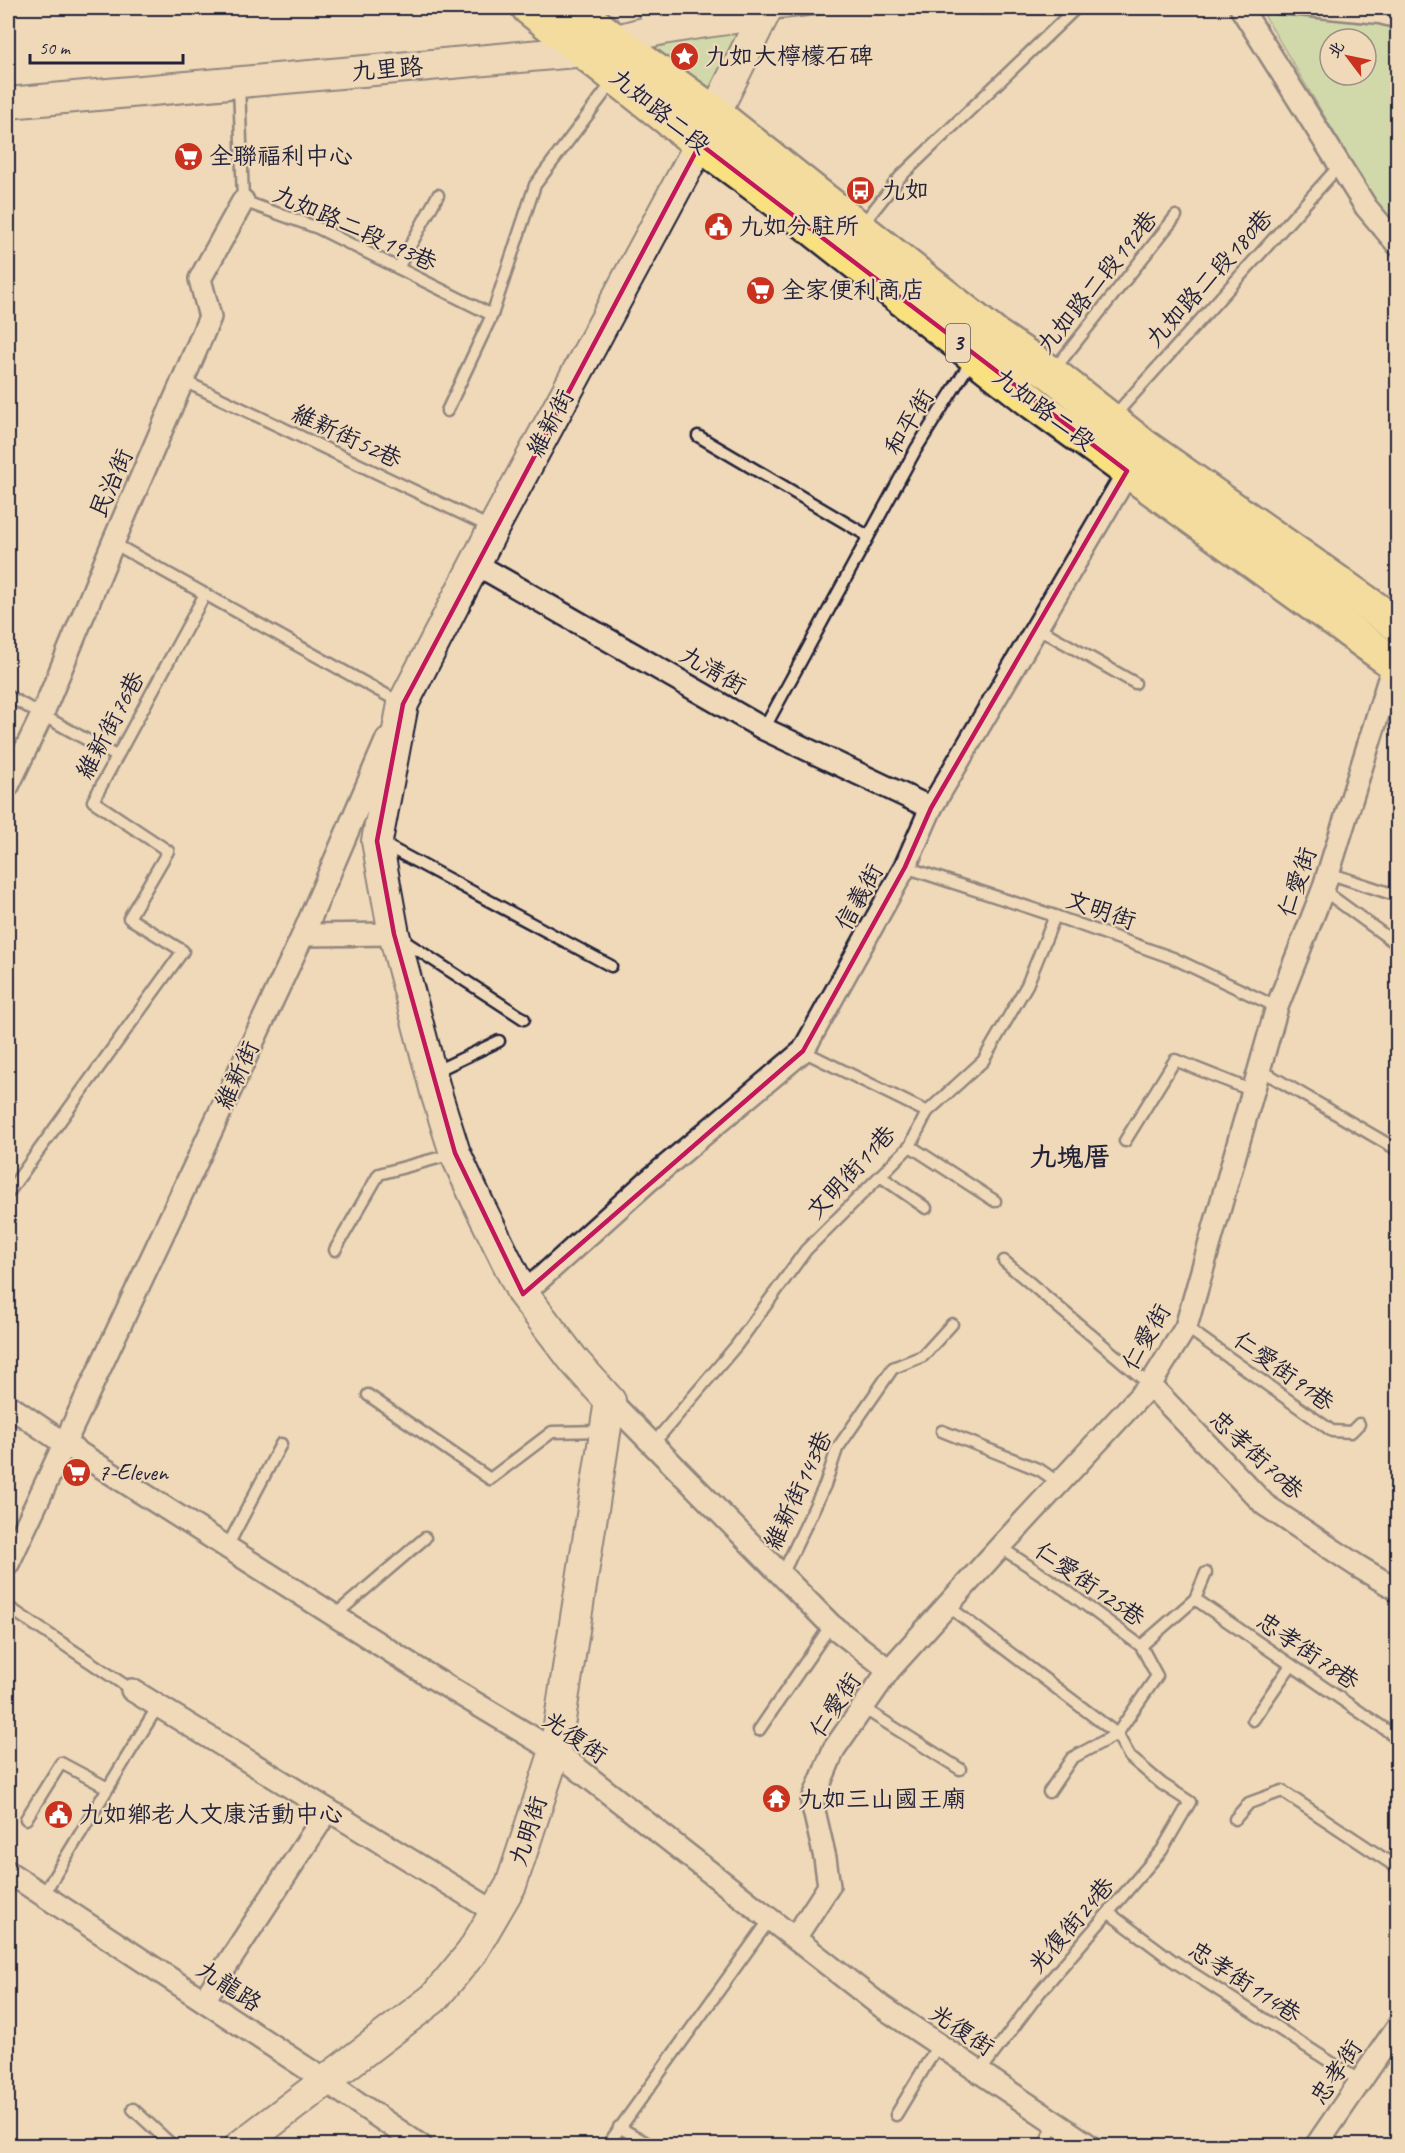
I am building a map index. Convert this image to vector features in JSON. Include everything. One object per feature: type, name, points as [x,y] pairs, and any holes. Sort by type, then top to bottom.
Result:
[{"type":"main road","name":"九如路二段","points":[[529,8],[600,45],[714,113],[860,227],[983,345],[1050,373],[1110,420],[1136,459],[1398,625]]},
{"type":"main road","name":"九如路二段","points":[[574,8],[600,45],[617,76],[700,144],[788,209],[983,345],[1136,459],[1396,664]]},
{"type":"street","points":[[1241,8],[1366,207],[1398,245]]},
{"type":"street","name":"九里路","points":[[8,103],[600,45],[647,19],[764,11]]},
{"type":"street","name":"維新街","points":[[65,1444],[303,935],[403,704],[493,529],[700,144],[764,11]]},
{"type":"street","name":"民治街","points":[[8,786],[42,715],[210,317],[200,279],[243,201]]},
{"type":"street","name":"信義街","points":[[523,1293],[647,1182],[803,1051],[905,867],[931,808],[1136,459]]},
{"type":"street","name":"九清街","points":[[476,564],[764,729],[931,808]]},
{"type":"street","name":"仁愛街","points":[[795,1938],[829,1886],[812,1802],[834,1749],[890,1670],[1150,1385],[1186,1327],[1277,1007],[1326,882],[1396,664]]},
{"type":"street","name":"維新街","points":[[403,704],[377,841],[394,934],[430,1073],[455,1153],[523,1293],[575,1362],[610,1401]]},
{"type":"street","points":[[303,935],[394,934]]},
{"type":"street","name":"忠孝街70巷","points":[[1150,1385],[1265,1505],[1398,1590]]},
{"type":"street","points":[[610,1401],[831,1625],[890,1670]]},
{"type":"street","name":"九明街","points":[[240,2145],[434,1998],[472,1952],[511,1885],[555,1751],[610,1401]]},
{"type":"street","name":"光復街","points":[[8,1405],[65,1444],[423,1672],[555,1751],[881,2006],[1090,2145]]},
{"type":"street","points":[[8,1564],[65,1444]]},
{"type":"street","points":[[132,1690],[495,1912]]},
{"type":"street","points":[[204,2000],[328,1810]]},
{"type":"street","name":"九龍路","points":[[8,1872],[421,2145]]},
{"type":"street","name":"忠孝街","points":[[1316,2145],[1398,2026]]},
{"type":"lane","points":[[764,11],[821,8]]},
{"type":"lane","points":[[980,8],[1064,8]]},
{"type":"lane","points":[[860,227],[900,177],[1076,8]]},
{"type":"lane","points":[[1278,8],[1379,18],[1398,23]]},
{"type":"lane","points":[[447,411],[492,315],[535,185],[617,76]]},
{"type":"lane","name":"九如路二段193巷","points":[[239,82],[243,201],[318,228],[492,315]]},
{"type":"lane","name":"九如路二段180巷","points":[[1110,420],[1340,165]]},
{"type":"lane","points":[[398,268],[438,195]]},
{"type":"lane","name":"九如路二段192巷","points":[[1050,373],[1176,216]]},
{"type":"lane","name":"和平街","points":[[764,729],[916,449],[983,345]]},
{"type":"lane","name":"維新街52巷","points":[[184,381],[493,529]]},
{"type":"lane","points":[[698,436],[868,536]]},
{"type":"lane","points":[[113,543],[403,704]]},
{"type":"lane","name":"維新街76巷","points":[[12,1175],[183,951],[129,918],[168,851],[93,801],[205,594]]},
{"type":"lane","points":[[1038,628],[1135,683]]},
{"type":"lane","points":[[8,696],[116,756]]},
{"type":"lane","points":[[377,841],[611,966]]},
{"type":"lane","name":"文明街","points":[[905,867],[1055,916],[1173,958],[1277,1007]]},
{"type":"lane","points":[[1326,882],[1397,894]]},
{"type":"lane","points":[[1326,882],[1398,945]]},
{"type":"lane","name":"文明街11巷","points":[[653,1444],[736,1346],[806,1250],[909,1146],[927,1112],[983,1061],[1027,985],[1055,916]]},
{"type":"lane","points":[[394,934],[524,1019]]},
{"type":"lane","points":[[430,1073],[499,1041]]},
{"type":"lane","points":[[803,1051],[927,1112]]},
{"type":"lane","points":[[1125,1141],[1175,1060],[1253,1091]]},
{"type":"lane","points":[[1259,1069],[1398,1150]]},
{"type":"lane","points":[[909,1146],[995,1202]]},
{"type":"lane","points":[[335,1250],[378,1174],[455,1153]]},
{"type":"lane","points":[[8,1193],[12,1175]]},
{"type":"lane","points":[[880,1176],[926,1208]]},
{"type":"lane","points":[[1004,1262],[1150,1385]]},
{"type":"lane","name":"維新街143巷","points":[[782,1575],[825,1485],[837,1449],[893,1368],[923,1356],[952,1324]]},
{"type":"lane","name":"仁愛街91巷","points":[[1186,1327],[1332,1431],[1351,1432],[1359,1424]]},
{"type":"lane","points":[[368,1395],[490,1479],[552,1432],[606,1431]]},
{"type":"lane","points":[[942,1431],[1040,1470],[1059,1483]]},
{"type":"lane","points":[[227,1546],[281,1444]]},
{"type":"lane","points":[[335,1616],[425,1538]]},
{"type":"lane","name":"仁愛街125巷","points":[[1000,1547],[1064,1589],[1141,1646],[1157,1676],[1117,1734],[1072,1758],[1049,1792]]},
{"type":"lane","points":[[1141,1646],[1195,1599],[1206,1573]]},
{"type":"lane","name":"忠孝街78巷","points":[[1195,1599],[1398,1737]]},
{"type":"lane","points":[[948,1606],[1117,1734]]},
{"type":"lane","points":[[8,1607],[132,1690]]},
{"type":"lane","points":[[759,1730],[831,1625]]},
{"type":"lane","points":[[1253,1720],[1291,1665]]},
{"type":"lane","points":[[43,1895],[158,1706]]},
{"type":"lane","points":[[863,1708],[960,1769]]},
{"type":"lane","name":"光復街24巷","points":[[979,2073],[1040,1992],[1162,1850],[1190,1802],[1162,1784],[1130,1757],[1117,1734]]},
{"type":"lane","points":[[26,1819],[61,1763],[108,1788]]},
{"type":"lane","points":[[1235,1819],[1249,1803],[1282,1791],[1398,1868]]},
{"type":"lane","name":"忠孝街114巷","points":[[1109,1913],[1172,1960],[1360,2081]]},
{"type":"lane","points":[[607,2145],[771,1918]]},
{"type":"lane","points":[[896,2115],[938,2045]]},
{"type":"lane","points":[[133,2109],[173,2145]]},
{"type":"lane","points":[[1045,2145],[1054,2122]]},
{"type":"lane","points":[[619,2127],[652,2145]]},
{"type":"highlighted area","points":[[700,144],[1127,471],[931,808],[905,867],[803,1051],[523,1294],[455,1153],[394,934],[377,841],[403,704]]},
{"type":"green space","points":[[1260,8],[1397,8],[1397,238]]},
{"type":"green space","points":[[751,20],[712,103],[635,43]]},
{"type":"place","name":"九如大檸檬石碑","points":[[684,56]]},
{"type":"place","name":"全聯福利中心","points":[[188,156]]},
{"type":"place","name":"九如","points":[[860,190]]},
{"type":"place","name":"九如分駐所","points":[[718,226]]},
{"type":"place","name":"全家便利商店","points":[[760,290]]},
{"type":"place","name":"7-Eleven","points":[[77,1472]]},
{"type":"place","name":"九如三山國王廟","points":[[777,1799]]},
{"type":"place","name":"九如鄉老人文康活動中心","points":[[58,1814]]},
{"type":"district","name":"九塊厝","points":[[1070,1157]]}]
